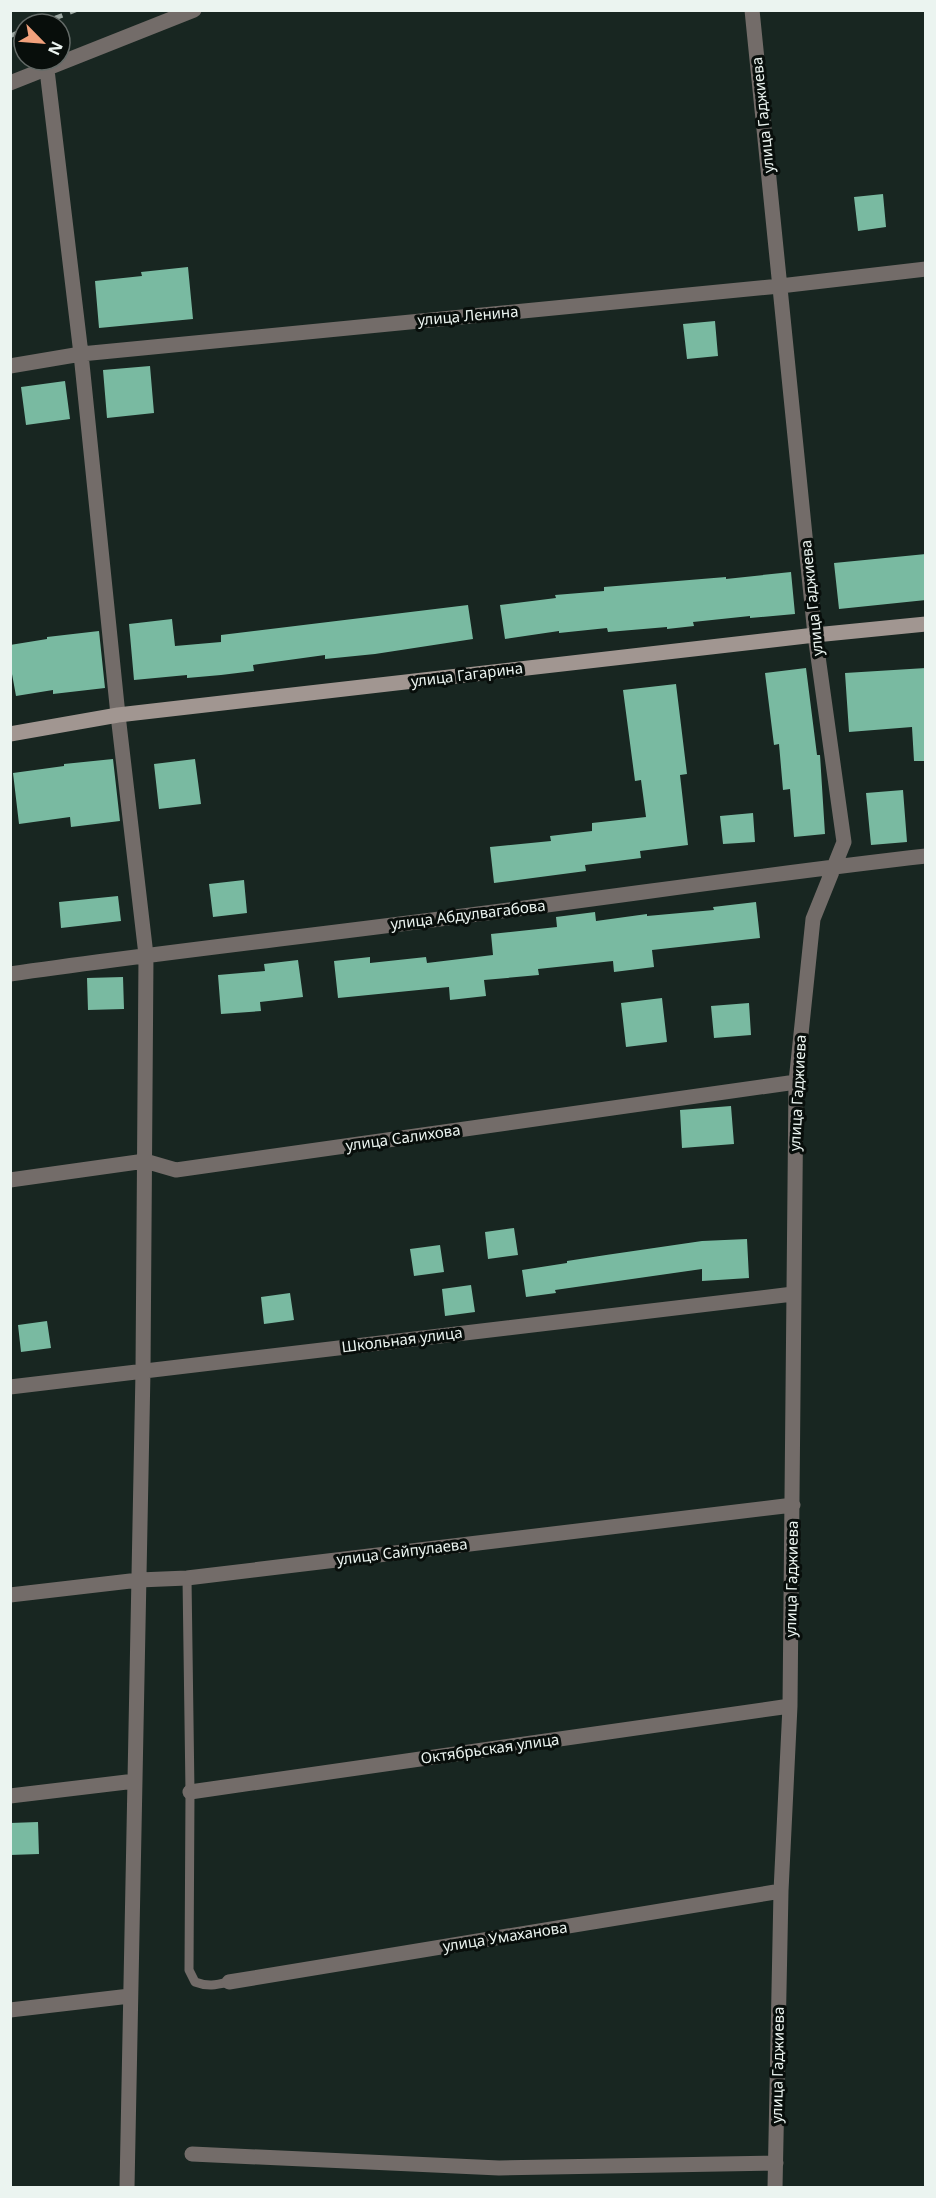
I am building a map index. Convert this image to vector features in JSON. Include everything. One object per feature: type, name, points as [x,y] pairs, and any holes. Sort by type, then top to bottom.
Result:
[{"type":"street","points":[[72,60],[194,10]]},
{"type":"street","name":"улица Гаджиева","points":[[752,10],[815,635],[844,842],[813,919],[796,1082],[790,1706],[781,1891],[775,2187]]},
{"type":"street","points":[[10,83],[41,72]]},
{"type":"street","points":[[47,72],[81,354],[118,715],[146,955],[143,1371],[127,2187]]},
{"type":"street","name":"улица Ленина","points":[[10,366],[81,354],[780,286],[926,269]]},
{"type":"street","name":"улица Гагарина","points":[[10,734],[118,715],[926,624]]},
{"type":"street","name":"улица Абдулвагабова","points":[[10,974],[834,866],[926,856]]},
{"type":"street","name":"улица Салихова","points":[[10,1180],[145,1161],[176,1170],[796,1082]]},
{"type":"street","name":"Школьная улица","points":[[10,1387],[793,1294]]},
{"type":"street","name":"улица Сайпулаева","points":[[10,1595],[138,1580],[187,1578],[793,1504]]},
{"type":"street","name":"Октябрьская улица","points":[[190,1792],[790,1706]]},
{"type":"street","points":[[10,1796],[135,1781]]},
{"type":"street","name":"улица Умаханова","points":[[229,1982],[781,1891]]},
{"type":"street","points":[[10,2010],[129,1996]]},
{"type":"street","points":[[192,2154],[499,2168],[776,2163]]},
{"type":"lane","points":[[187,1578],[190,1792],[189,1970],[195,1982],[202,1985],[229,1982]]},
{"type":"building","points":[[883,194],[886,227],[858,231],[854,197]]},
{"type":"building","points":[[188,267],[193,319],[99,328],[95,281],[142,276],[141,272]]},
{"type":"building","points":[[715,321],[718,356],[687,359],[683,324]]},
{"type":"building","points":[[150,366],[154,413],[107,418],[103,370]]},
{"type":"building","points":[[65,381],[70,419],[26,425],[21,387]]},
{"type":"building","points":[[926,554],[926,600],[839,609],[834,563]]},
{"type":"building","points":[[791,572],[795,614],[693,622],[694,626],[667,629],[667,627],[608,632],[607,628],[559,633],[559,631],[505,639],[500,605],[556,598],[555,595],[604,591],[604,587]]},
{"type":"building","points":[[468,605],[473,639],[375,654],[325,659],[325,655],[253,665],[254,671],[221,675],[187,678],[187,675],[134,680],[129,624],[172,619],[175,646],[221,642],[221,635]]},
{"type":"building","points":[[99,631],[105,688],[53,694],[53,690],[16,696],[10,663],[10,645],[47,639],[47,637]]},
{"type":"building","points":[[806,668],[817,755],[820,755],[825,834],[794,837],[790,789],[783,790],[779,744],[774,745],[765,673]]},
{"type":"building","points":[[926,668],[926,761],[914,761],[912,727],[849,732],[845,673]]},
{"type":"building","points":[[676,684],[687,774],[680,775],[688,845],[640,851],[641,858],[585,865],[586,871],[494,883],[490,847],[551,841],[550,836],[592,831],[592,823],[646,817],[641,780],[635,781],[623,690]]},
{"type":"building","points":[[113,759],[120,821],[71,827],[70,817],[19,824],[13,773],[64,766],[64,764]]},
{"type":"building","points":[[195,759],[201,804],[159,809],[154,764]]},
{"type":"building","points":[[903,790],[907,842],[871,845],[866,793]]},
{"type":"building","points":[[753,813],[755,842],[723,844],[720,816]]},
{"type":"building","points":[[244,880],[247,913],[213,917],[209,884]]},
{"type":"building","points":[[118,896],[121,921],[61,928],[59,902]]},
{"type":"building","points":[[756,902],[760,938],[652,950],[654,967],[614,972],[613,961],[538,969],[539,975],[484,980],[486,996],[450,1000],[449,987],[338,998],[334,961],[370,957],[370,963],[426,957],[427,963],[493,955],[491,934],[557,927],[556,917],[595,912],[596,921],[647,914],[647,916],[714,910],[713,907]]},
{"type":"building","points":[[298,960],[303,997],[260,1002],[261,1011],[221,1014],[218,975],[265,971],[264,964]]},
{"type":"building","points":[[123,977],[124,1009],[88,1010],[87,978]]},
{"type":"building","points":[[662,998],[667,1042],[626,1047],[621,1003]]},
{"type":"building","points":[[749,1003],[751,1035],[714,1038],[711,1006]]},
{"type":"building","points":[[731,1106],[734,1144],[682,1148],[680,1110]]},
{"type":"building","points":[[514,1228],[518,1255],[488,1259],[485,1232]]},
{"type":"building","points":[[747,1239],[749,1278],[702,1281],[702,1269],[555,1290],[556,1293],[526,1297],[522,1270],[702,1241]]},
{"type":"building","points":[[440,1245],[444,1272],[414,1276],[410,1249]]},
{"type":"building","points":[[471,1285],[475,1312],[445,1316],[442,1289]]},
{"type":"building","points":[[290,1293],[294,1320],[264,1324],[261,1297]]},
{"type":"building","points":[[47,1321],[51,1348],[21,1352],[18,1325]]},
{"type":"building","points":[[38,1822],[39,1854],[10,1855],[10,1823]]},
{"type":"railway","points":[[71,12],[76,10]]}]
